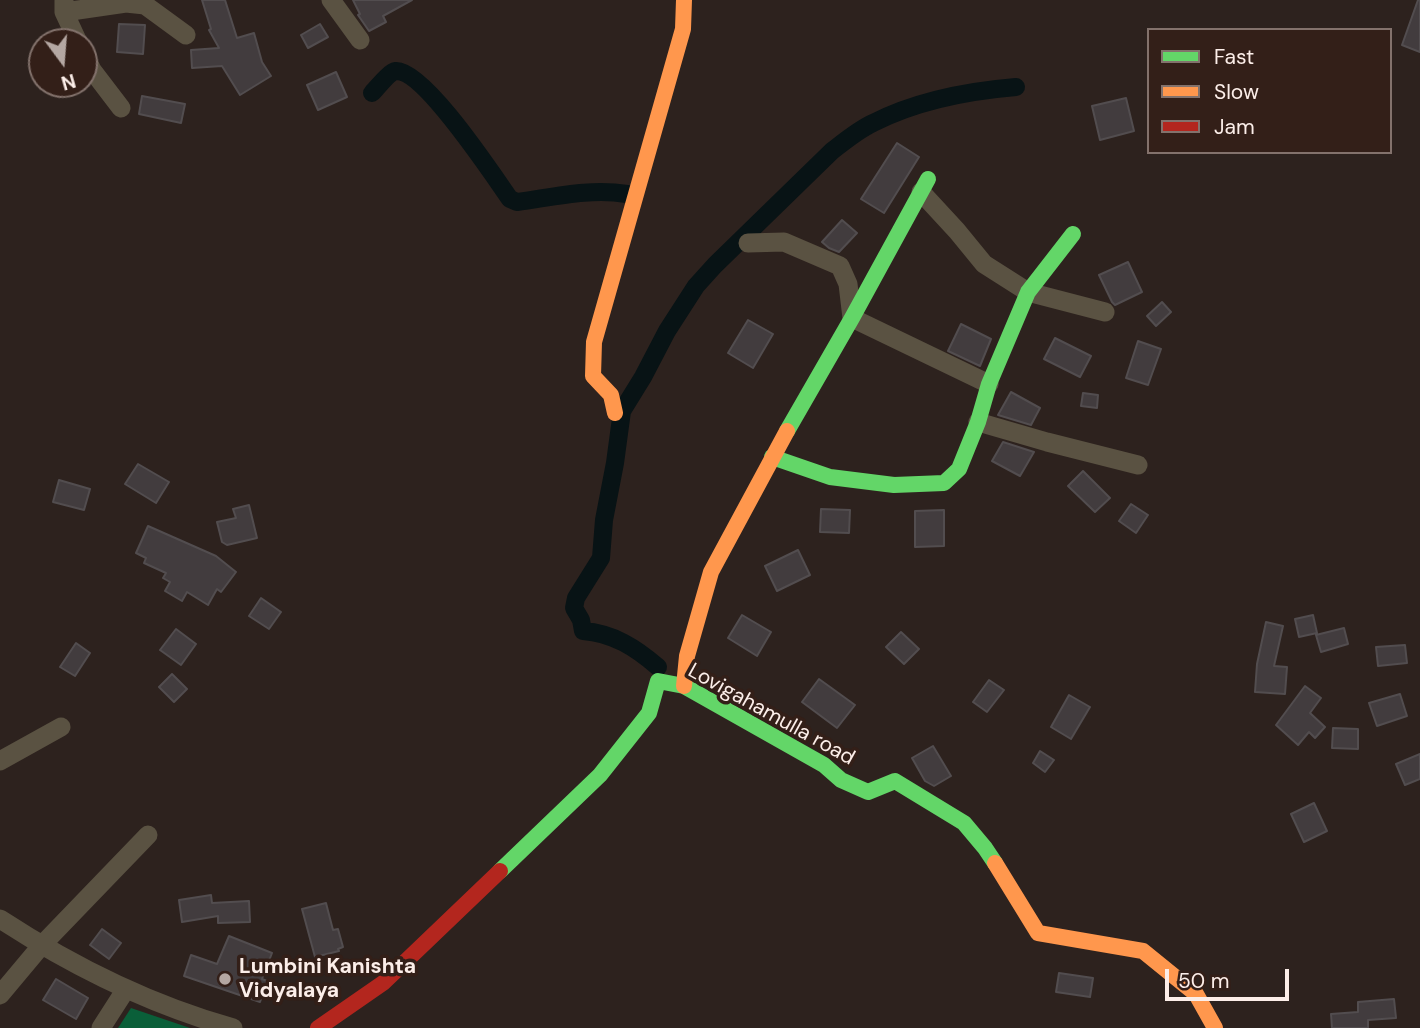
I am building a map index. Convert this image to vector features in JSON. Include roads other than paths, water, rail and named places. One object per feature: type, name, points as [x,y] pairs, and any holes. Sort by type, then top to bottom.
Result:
[{"type":"street","points":[[331,0],[360,40]]},
{"type":"street","points":[[615,413],[611,396],[593,376],[594,342],[682,29],[684,0]]},
{"type":"street","points":[[73,28],[64,6],[126,3],[145,5],[186,35]]},
{"type":"street","points":[[98,79],[121,108]]},
{"type":"street","points":[[684,686],[687,656],[711,572],[772,457],[924,186],[984,264],[1028,292],[1105,312]]},
{"type":"street","points":[[772,457],[830,477],[894,485],[944,483],[959,469],[978,422],[989,384],[1028,292],[1073,234]]},
{"type":"street","points":[[748,243],[784,242],[840,265],[848,284],[852,318]]},
{"type":"street","points":[[852,318],[989,384]]},
{"type":"street","points":[[978,422],[1138,465]]},
{"type":"street","name":"Lovigahamulla road","points":[[318,1028],[383,983],[600,775],[649,713],[658,681],[684,686],[824,765],[841,780],[868,792],[895,781],[942,808],[964,823],[985,848],[1038,933],[1143,951],[1196,994],[1215,1028]]},
{"type":"street","points":[[0,761],[61,727]]},
{"type":"street","points":[[0,995],[41,946],[148,835]]},
{"type":"street","points":[[0,919],[41,946],[126,989],[233,1028]]},
{"type":"street","points":[[101,1028],[126,989]]},
{"type":"waterway","points":[[372,93],[393,72],[408,75],[440,105],[510,199],[517,202],[586,193],[627,194]]},
{"type":"waterway","points":[[658,667],[624,643],[594,632],[583,631],[581,620],[574,608],[576,598],[601,558],[604,520],[622,411],[667,331],[696,286],[715,265],[832,151],[857,132],[890,115],[924,103],[961,94],[1016,87]]},
{"type":"place","name":"Lumbini Kanishta Vidyalaya","points":[[225,979]]}]
